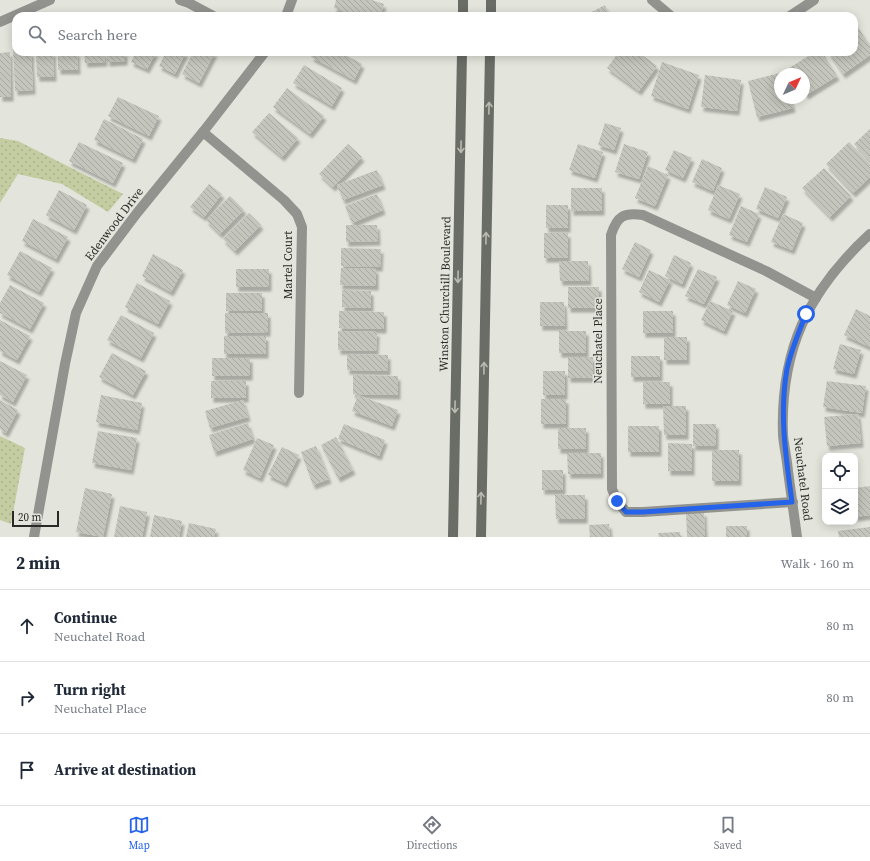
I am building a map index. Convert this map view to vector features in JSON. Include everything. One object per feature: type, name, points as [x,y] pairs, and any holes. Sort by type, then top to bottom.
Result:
[{"type":"main road","points":[[463,12],[464,0]]},
{"type":"main road","points":[[491,0],[491,12]]},
{"type":"main road","name":"Winston Churchill Boulevard","points":[[453,537],[462,56]]},
{"type":"main road","points":[[481,537],[490,56]]},
{"type":"street","points":[[23,12],[50,0]]},
{"type":"street","points":[[180,0],[206,12]]},
{"type":"street","points":[[288,12],[292,0]]},
{"type":"street","points":[[652,0],[666,12]]},
{"type":"street","points":[[796,12],[814,0]]},
{"type":"street","points":[[0,22],[12,17]]},
{"type":"street","name":"Edenwood Drive","points":[[34,537],[65,364],[76,313],[97,266],[137,213],[203,132],[262,56]]},
{"type":"street","name":"Martel Court","points":[[203,132],[284,200],[297,214],[302,227],[299,393]]},
{"type":"street","name":"Neuchatel Place","points":[[792,502],[626,512],[617,501],[612,490],[611,235],[614,224],[621,216],[632,213],[643,215],[766,271],[816,298]]},
{"type":"street","name":"Neuchatel Road","points":[[797,537],[784,436],[783,399],[787,368],[796,338],[806,314],[832,275],[849,254],[870,234]]},
{"type":"green space","points":[[0,138],[18,141],[123,194],[108,212],[62,184],[18,174],[0,203]]},
{"type":"green space","points":[[0,436],[25,448],[11,524],[0,520]]},
{"type":"building","points":[[336,0],[372,0],[384,4],[381,12],[346,12],[334,8]]},
{"type":"building","points":[[605,5],[608,12],[592,12]]},
{"type":"building","points":[[858,28],[870,45],[870,55],[843,74],[831,56],[858,56]]},
{"type":"building","points":[[10,52],[11,97],[0,97],[0,53]]},
{"type":"building","points":[[13,56],[31,56],[33,90],[15,91]]},
{"type":"building","points":[[36,56],[53,56],[54,77],[37,77]]},
{"type":"building","points":[[58,56],[77,56],[78,70],[58,70]]},
{"type":"building","points":[[84,56],[104,56],[105,62],[85,63]]},
{"type":"building","points":[[107,56],[125,56],[125,61],[107,62]]},
{"type":"building","points":[[134,56],[154,56],[147,69],[131,62]]},
{"type":"building","points":[[164,56],[184,56],[175,74],[159,66]]},
{"type":"building","points":[[191,56],[213,56],[199,83],[182,74]]},
{"type":"building","points":[[347,56],[362,64],[354,80],[311,57]]},
{"type":"building","points":[[616,56],[643,56],[657,66],[639,91],[607,68]]},
{"type":"building","points":[[808,56],[824,56],[837,76],[810,93],[810,68],[789,68]]},
{"type":"building","points":[[662,62],[699,75],[688,109],[651,96]]},
{"type":"building","points":[[304,65],[342,88],[332,106],[293,83]]},
{"type":"building","points":[[774,74],[774,104],[792,104],[793,108],[757,117],[748,81]]},
{"type":"building","points":[[705,75],[741,80],[737,111],[701,107]]},
{"type":"building","points":[[287,88],[324,116],[310,134],[273,107]]},
{"type":"building","points":[[118,97],[159,116],[149,136],[108,116]]},
{"type":"building","points":[[269,113],[298,138],[282,157],[252,132]]},
{"type":"building","points":[[104,119],[143,139],[133,159],[94,140]]},
{"type":"building","points":[[605,123],[621,128],[614,150],[598,145]]},
{"type":"building","points":[[870,129],[870,161],[854,144]]},
{"type":"building","points":[[79,142],[123,163],[113,183],[69,161]]},
{"type":"building","points":[[849,142],[870,164],[870,177],[853,193],[826,164]]},
{"type":"building","points":[[348,144],[362,157],[333,187],[319,174]]},
{"type":"building","points":[[578,144],[603,152],[595,178],[569,170]]},
{"type":"building","points":[[624,144],[648,152],[639,179],[615,172]]},
{"type":"building","points":[[674,150],[692,158],[683,178],[665,170]]},
{"type":"building","points":[[702,159],[722,168],[713,191],[692,182]]},
{"type":"building","points":[[648,166],[668,175],[655,206],[635,198]]},
{"type":"building","points":[[824,168],[851,196],[830,217],[802,188]]},
{"type":"building","points":[[377,170],[383,185],[343,200],[337,185]]},
{"type":"building","points":[[209,184],[222,194],[204,217],[190,207]]},
{"type":"building","points":[[718,185],[740,194],[729,219],[708,210]]},
{"type":"building","points":[[765,187],[787,197],[778,218],[756,209]]},
{"type":"building","points":[[571,188],[602,188],[602,211],[571,211]]},
{"type":"building","points":[[59,190],[87,205],[74,230],[46,215]]},
{"type":"building","points":[[377,194],[383,210],[352,223],[345,206]]},
{"type":"building","points":[[230,196],[244,210],[220,234],[206,220]]},
{"type":"building","points":[[546,205],[568,205],[568,228],[546,228]]},
{"type":"building","points":[[741,206],[759,214],[747,242],[729,235]]},
{"type":"building","points":[[249,213],[261,225],[235,251],[223,239]]},
{"type":"building","points":[[783,214],[803,223],[792,250],[771,242]]},
{"type":"building","points":[[33,219],[68,237],[56,259],[22,241]]},
{"type":"building","points":[[346,225],[377,225],[378,241],[346,242]]},
{"type":"building","points":[[544,233],[568,233],[568,258],[544,258]]},
{"type":"building","points":[[635,242],[651,250],[639,277],[622,269]]},
{"type":"building","points":[[341,248],[381,249],[380,267],[341,266]]},
{"type":"building","points":[[20,251],[52,268],[39,292],[7,275]]},
{"type":"building","points":[[153,254],[183,270],[171,292],[142,276]]},
{"type":"building","points":[[674,255],[691,263],[682,284],[665,276]]},
{"type":"building","points":[[559,261],[588,261],[589,281],[560,281]]},
{"type":"building","points":[[341,268],[376,269],[376,286],[340,285]]},
{"type":"building","points":[[236,269],[269,269],[269,287],[236,287]]},
{"type":"building","points":[[698,269],[717,277],[704,304],[685,296]]},
{"type":"building","points":[[649,270],[670,280],[659,302],[639,292]]},
{"type":"building","points":[[738,281],[756,289],[745,313],[727,305]]},
{"type":"building","points":[[137,283],[170,301],[158,324],[125,307]]},
{"type":"building","points":[[10,285],[44,303],[30,329],[0,313],[0,303]]},
{"type":"building","points":[[568,287],[599,287],[599,308],[568,308]]},
{"type":"building","points":[[342,290],[371,291],[371,308],[342,307]]},
{"type":"building","points":[[226,293],[262,293],[262,311],[226,311]]},
{"type":"building","points":[[710,301],[733,311],[724,331],[701,320]]},
{"type":"building","points":[[540,302],[564,302],[565,326],[540,326]]},
{"type":"building","points":[[856,309],[870,316],[870,347],[844,335]]},
{"type":"building","points":[[339,311],[384,312],[384,329],[339,328]]},
{"type":"building","points":[[643,311],[673,311],[673,333],[643,333]]},
{"type":"building","points":[[225,313],[268,313],[268,332],[225,333]]},
{"type":"building","points":[[121,315],[154,333],[141,358],[107,340]]},
{"type":"building","points":[[0,320],[30,336],[17,360],[0,351]]},
{"type":"building","points":[[338,331],[377,332],[376,351],[338,350]]},
{"type":"building","points":[[559,331],[586,331],[586,353],[559,353]]},
{"type":"building","points":[[224,336],[266,336],[266,354],[224,354]]},
{"type":"building","points":[[664,337],[687,337],[687,360],[664,360]]},
{"type":"building","points":[[840,344],[861,350],[854,374],[833,369]]},
{"type":"building","points":[[112,353],[146,371],[133,395],[99,377]]},
{"type":"building","points":[[347,354],[388,355],[388,371],[347,370]]},
{"type":"building","points":[[631,356],[660,356],[660,377],[631,377]]},
{"type":"building","points":[[568,357],[593,357],[593,378],[568,378]]},
{"type":"building","points":[[212,358],[250,358],[250,376],[212,376]]},
{"type":"building","points":[[0,361],[27,375],[13,402],[0,395]]},
{"type":"building","points":[[543,371],[565,371],[565,395],[543,395]]},
{"type":"building","points":[[353,375],[398,376],[398,395],[353,394]]},
{"type":"building","points":[[211,381],[246,381],[246,398],[211,398]]},
{"type":"building","points":[[827,381],[866,386],[862,413],[823,407]]},
{"type":"building","points":[[643,382],[670,382],[670,404],[643,404]]},
{"type":"building","points":[[101,395],[142,403],[137,430],[96,422]]},
{"type":"building","points":[[358,395],[398,410],[392,426],[352,411]]},
{"type":"building","points":[[541,399],[566,399],[566,424],[541,424]]},
{"type":"building","points":[[0,400],[18,410],[6,433],[0,429]]},
{"type":"building","points":[[243,400],[248,417],[210,428],[205,411]]},
{"type":"building","points":[[663,406],[686,406],[686,435],[664,435]]},
{"type":"building","points":[[858,414],[861,443],[827,446],[824,417]]},
{"type":"building","points":[[248,423],[253,439],[214,452],[209,435]]},
{"type":"building","points":[[344,424],[385,440],[379,456],[338,439]]},
{"type":"building","points":[[693,424],[716,424],[716,446],[693,446]]},
{"type":"building","points":[[628,426],[659,426],[659,452],[628,452]]},
{"type":"building","points":[[558,428],[586,428],[586,449],[558,449]]},
{"type":"building","points":[[98,431],[137,438],[131,470],[92,463]]},
{"type":"building","points":[[336,437],[353,470],[338,478],[321,445]]},
{"type":"building","points":[[257,438],[274,445],[260,478],[243,470]]},
{"type":"building","points":[[668,443],[692,444],[692,471],[668,471]]},
{"type":"building","points":[[316,446],[329,479],[313,485],[301,452]]},
{"type":"building","points":[[282,447],[299,455],[285,483],[268,475]]},
{"type":"building","points":[[712,450],[739,450],[739,481],[712,481]]},
{"type":"building","points":[[567,453],[601,453],[601,474],[568,474]]},
{"type":"building","points":[[542,470],[563,470],[563,490],[542,490]]},
{"type":"building","points":[[870,486],[870,515],[858,517],[858,488]]},
{"type":"building","points":[[85,488],[112,494],[103,537],[76,532]]},
{"type":"building","points":[[555,495],[585,495],[585,519],[556,519]]},
{"type":"building","points":[[120,506],[147,512],[142,537],[114,537]]},
{"type":"building","points":[[704,512],[705,537],[687,537],[686,513]]},
{"type":"building","points":[[154,515],[182,521],[179,537],[150,537]]},
{"type":"building","points":[[189,523],[216,529],[214,537],[186,537]]},
{"type":"building","points":[[609,524],[610,537],[590,537],[589,525]]},
{"type":"building","points":[[726,526],[747,526],[747,537],[726,537]]},
{"type":"building","points":[[870,527],[870,537],[839,537],[838,531]]},
{"type":"building","points":[[680,532],[681,537],[659,537],[658,533]]},
{"type":"route","points":[[617,501],[626,512],[792,502],[784,436],[783,399],[787,368],[796,338],[806,314]]}]
